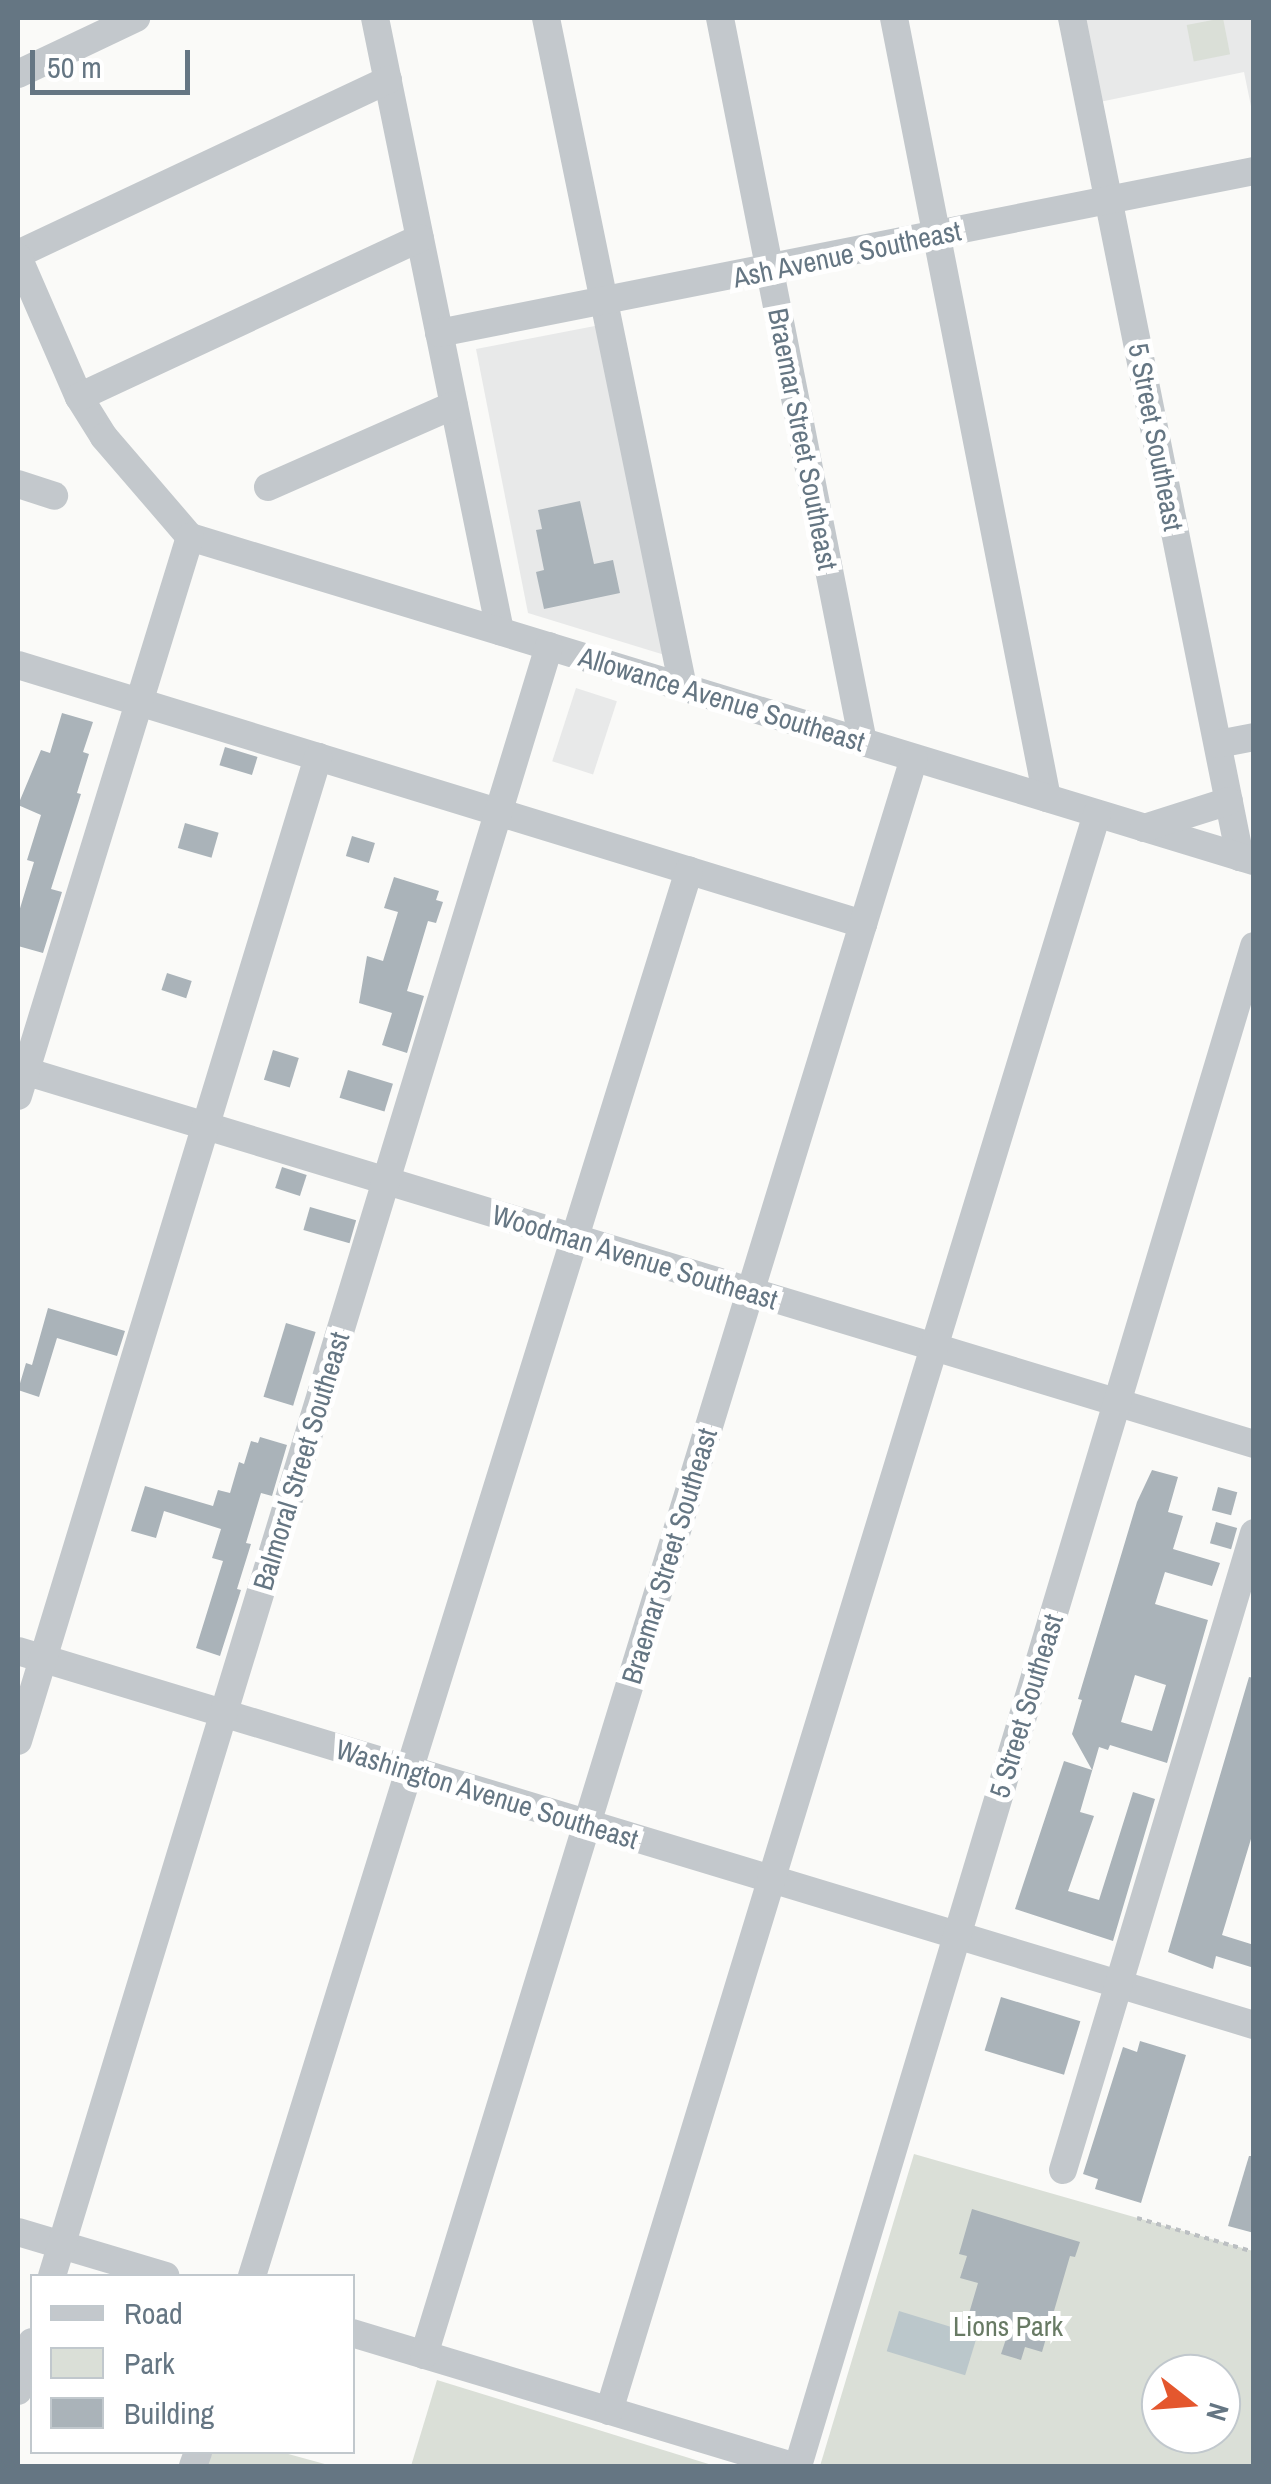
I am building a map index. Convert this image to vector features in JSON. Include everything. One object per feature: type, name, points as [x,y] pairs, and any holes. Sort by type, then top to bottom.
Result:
[{"type":"street","points":[[18,74],[136,18]]},
{"type":"street","points":[[375,18],[500,631]]},
{"type":"street","points":[[546,18],[684,687]]},
{"type":"street","name":"Braemar Street Southeast","points":[[720,18],[863,742]]},
{"type":"street","points":[[894,18],[1047,798]]},
{"type":"street","name":"5 Street Southeast","points":[[1072,18],[1229,801],[1247,860]]},
{"type":"street","points":[[20,1079],[190,536],[104,437],[80,397],[18,256],[388,80]]},
{"type":"street","name":"Ash Avenue Southeast","points":[[439,334],[1254,171]]},
{"type":"street","points":[[80,397],[420,238]]},
{"type":"street","points":[[268,487],[454,406]]},
{"type":"street","points":[[18,484],[54,496]]},
{"type":"street","name":"Allowance Avenue Southeast","points":[[190,536],[1247,860]]},
{"type":"street","name":"Balmoral Street Southeast","points":[[53,2274],[549,646]]},
{"type":"street","points":[[18,665],[863,924]]},
{"type":"street","points":[[1218,744],[1254,737]]},
{"type":"street","points":[[18,1740],[30,1655],[205,1126],[318,757]]},
{"type":"street","name":"Braemar Street Southeast","points":[[424,2355],[914,758]]},
{"type":"street","points":[[1144,828],[1229,801]]},
{"type":"street","points":[[609,2411],[1097,814]]},
{"type":"street","points":[[253,2274],[688,870]]},
{"type":"street","name":"5 Street Southeast","points":[[795,2466],[1254,946]]},
{"type":"street","name":"Woodman Avenue Southeast","points":[[20,1079],[205,1126],[1254,1444]]},
{"type":"street","points":[[1063,2170],[1118,1985],[1242,1615],[1254,1533]]},
{"type":"street","name":"Washington Avenue Southeast","points":[[30,1655],[1254,2025]]},
{"type":"street","points":[[18,2232],[159,2274]]},
{"type":"street","points":[[355,2334],[795,2466]]},
{"type":"street","points":[[18,2391],[30,2349]]},
{"type":"path","points":[[1137,2218],[1254,2252]]},
{"type":"shaded area","points":[[1072,18],[1253,18],[1253,116],[1244,72],[1090,104]]},
{"type":"shaded area","points":[[600,325],[668,656],[528,613],[476,349]]},
{"type":"shaded area","points":[[576,688],[617,701],[593,775],[552,761]]},
{"type":"shaded area","points":[[899,2311],[977,2335],[965,2375],[887,2351]]},
{"type":"green space","points":[[1223,18],[1230,54],[1194,61],[1187,25]]},
{"type":"green space","name":"Lions Park","points":[[914,2154],[1253,2251],[1253,2466],[820,2466]]},
{"type":"green space","points":[[437,2380],[715,2466],[411,2466]]},
{"type":"green space","points":[[210,2454],[288,2454],[332,2466],[207,2466]]},
{"type":"building","points":[[580,501],[594,564],[613,560],[620,593],[544,609],[536,572],[544,570],[536,530],[542,529],[538,510]]},
{"type":"building","points":[[62,713],[93,722],[83,752],[89,754],[77,793],[81,794],[51,889],[62,892],[43,953],[18,946],[18,915],[34,862],[27,860],[41,815],[18,805],[41,750],[50,753]]},
{"type":"building","points":[[225,747],[258,757],[252,775],[219,765]]},
{"type":"building","points":[[185,823],[219,833],[211,858],[178,848]]},
{"type":"building","points":[[352,836],[375,843],[369,863],[346,856]]},
{"type":"building","points":[[394,877],[439,891],[436,900],[443,902],[436,923],[428,921],[407,991],[424,996],[407,1053],[382,1045],[392,1013],[359,1003],[367,956],[383,961],[398,912],[384,908]]},
{"type":"building","points":[[167,973],[192,981],[186,998],[161,990]]},
{"type":"building","points":[[273,1050],[299,1058],[290,1088],[264,1080]]},
{"type":"building","points":[[348,1070],[393,1084],[384,1111],[340,1098]]},
{"type":"building","points":[[282,1167],[307,1175],[300,1196],[275,1188]]},
{"type":"building","points":[[310,1207],[356,1220],[350,1243],[303,1230]]},
{"type":"building","points":[[48,1308],[125,1331],[117,1356],[57,1338],[39,1397],[18,1390],[26,1363],[32,1365]]},
{"type":"building","points":[[286,1323],[316,1332],[293,1406],[263,1397]]},
{"type":"building","points":[[260,1437],[287,1445],[272,1496],[261,1493],[246,1543],[251,1544],[237,1589],[241,1590],[220,1656],[196,1648],[223,1561],[212,1558],[221,1529],[164,1511],[156,1538],[131,1531],[145,1486],[213,1506],[218,1490],[230,1493],[239,1462],[244,1464],[251,1441],[258,1443]]},
{"type":"building","points":[[1152,1470],[1178,1477],[1168,1512],[1183,1516],[1173,1549],[1220,1563],[1212,1586],[1165,1572],[1155,1604],[1208,1620],[1167,1763],[1110,1745],[1108,1750],[1099,1747],[1080,1812],[1094,1816],[1068,1891],[1099,1900],[1133,1792],[1155,1799],[1113,1941],[1015,1909],[1064,1761],[1092,1770],[1072,1734],[1082,1700],[1078,1699],[1137,1502]],"holes":[[[1135,1675],[1166,1685],[1152,1731],[1121,1722]]]},
{"type":"building","points":[[1218,1487],[1237,1492],[1231,1515],[1212,1510]]},
{"type":"building","points":[[1216,1522],[1237,1528],[1231,1549],[1210,1543]]},
{"type":"building","points":[[1249,1677],[1254,1678],[1254,1829],[1222,1935],[1254,1945],[1254,1968],[1216,1956],[1213,1969],[1168,1952]]},
{"type":"building","points":[[1001,1997],[1080,2021],[1064,2075],[985,2051]]},
{"type":"building","points":[[1140,2041],[1186,2055],[1141,2203],[1095,2189],[1098,2179],[1083,2174],[1123,2047],[1137,2052]]},
{"type":"building","points":[[1249,2156],[1254,2156],[1254,2233],[1228,2226]]},
{"type":"building","points":[[972,2209],[1080,2242],[1075,2257],[1070,2256],[1042,2352],[1025,2347],[1021,2360],[1001,2354],[1006,2339],[965,2327],[978,2283],[960,2278],[967,2256],[959,2254]]}]
